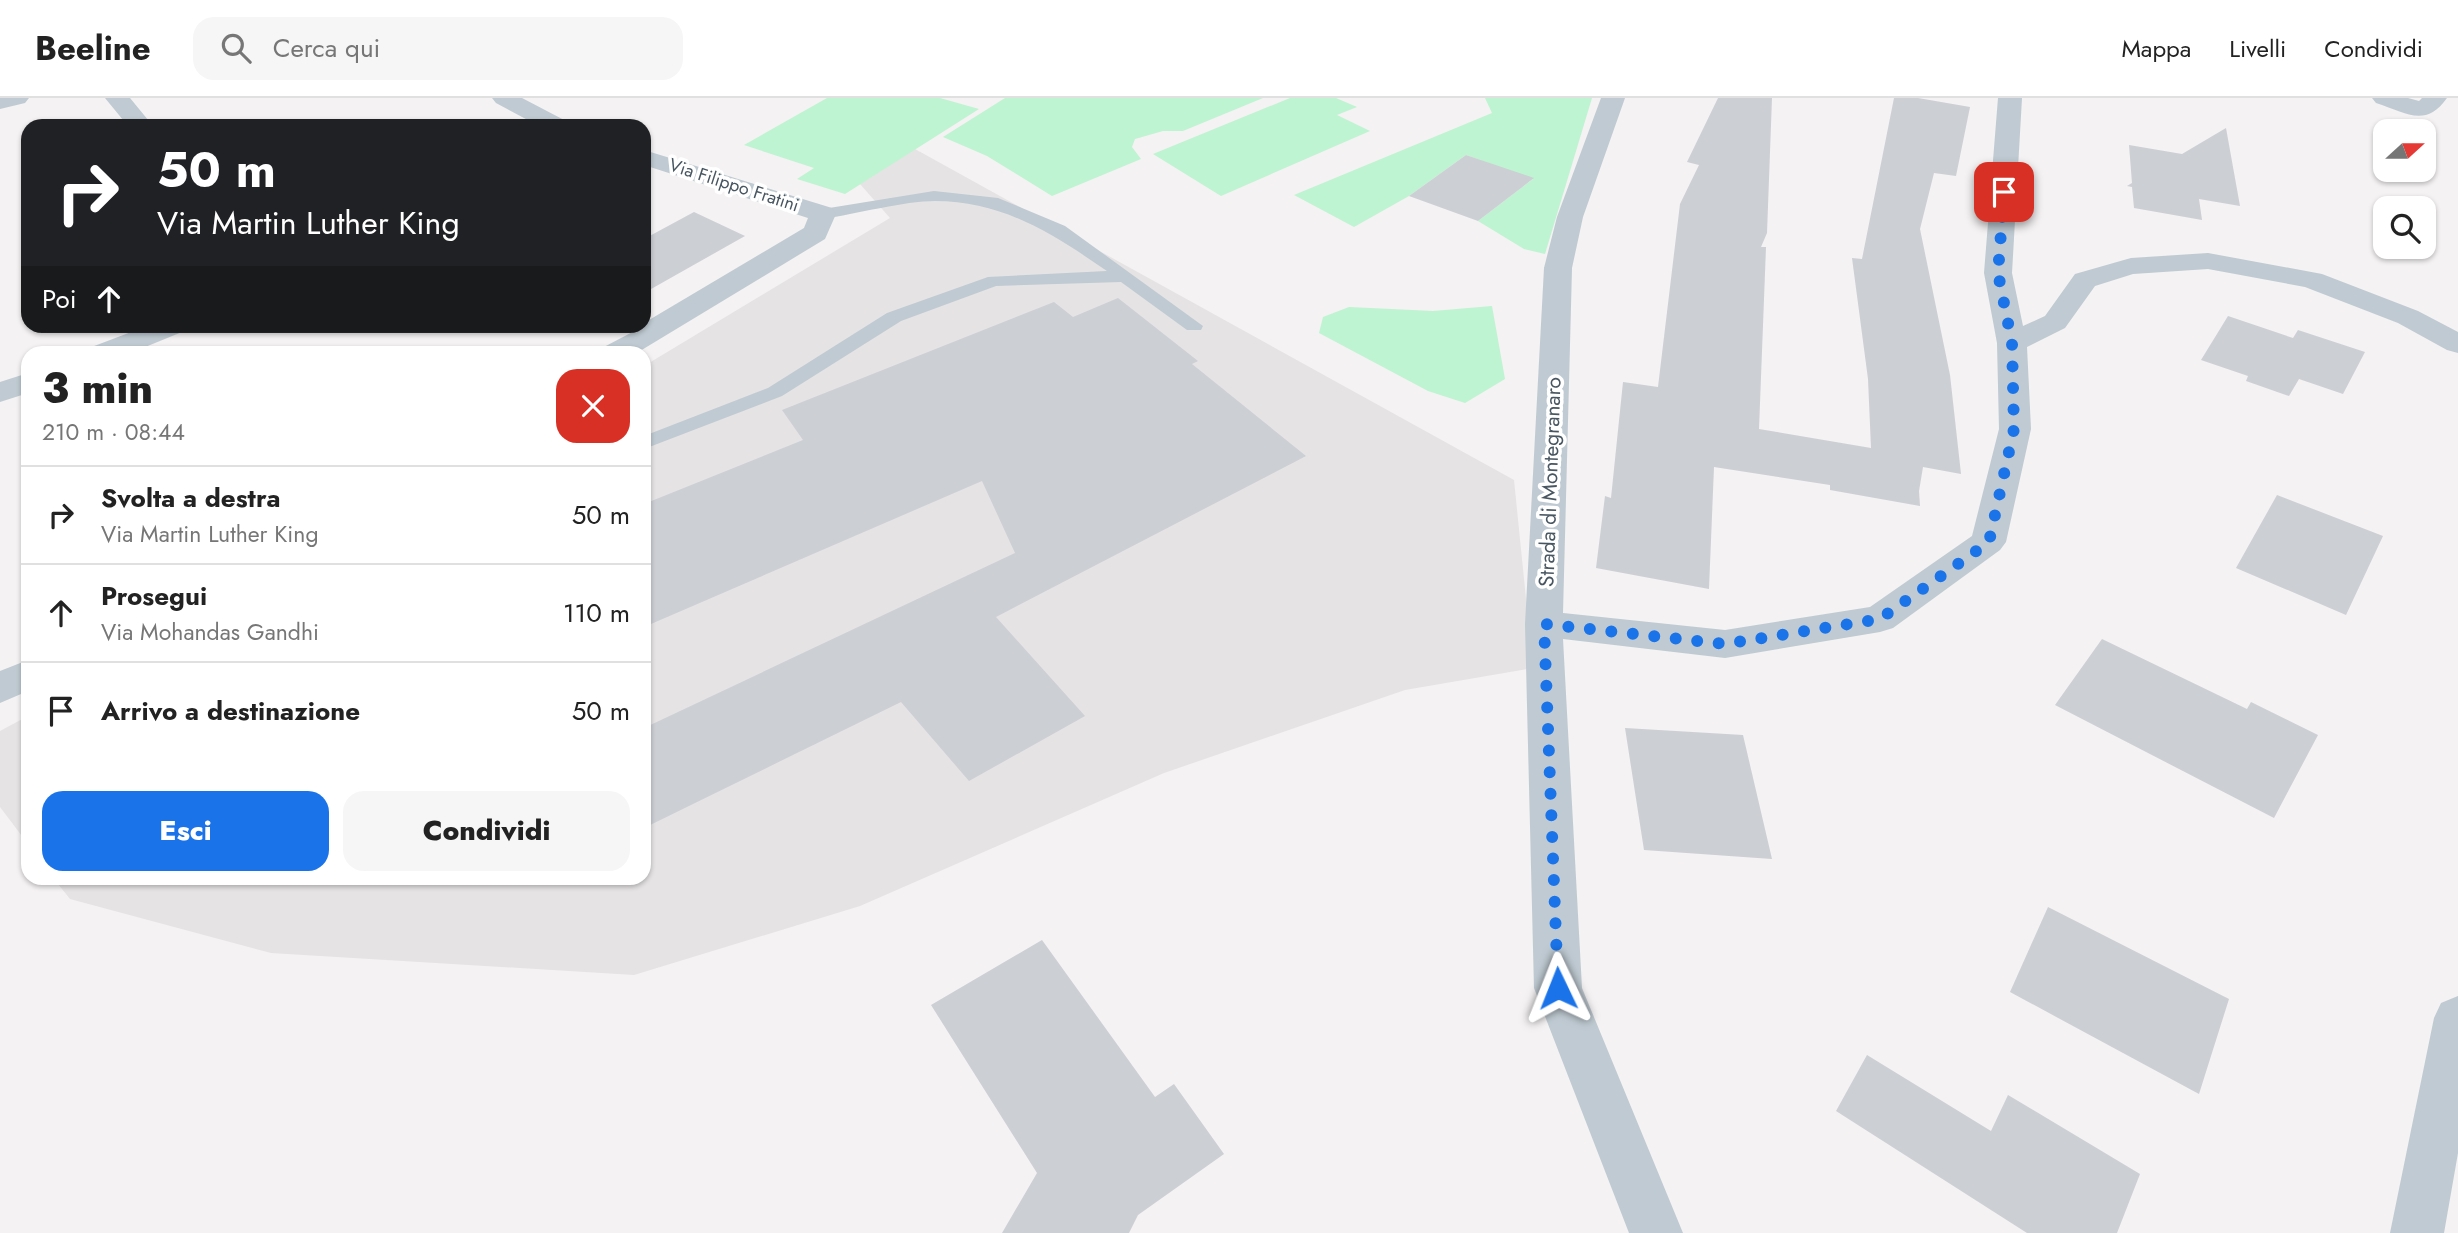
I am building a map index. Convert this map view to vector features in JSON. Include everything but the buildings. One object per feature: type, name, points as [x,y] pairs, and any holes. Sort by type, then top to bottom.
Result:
[{"type":"street","points":[[0,102],[17,98]]},
{"type":"street","points":[[117,98],[135,119]]},
{"type":"street","name":"Strada di Montegranaro","points":[[1613,98],[1570,217],[1558,268],[1544,624],[1558,988],[1656,1233]]},
{"type":"street","points":[[1544,624],[1725,644],[1880,619],[1989,542],[2014,429],[2012,343],[1998,273],[2010,98]]},
{"type":"street","points":[[2384,98],[2423,110],[2435,98]]},
{"type":"street","points":[[512,99],[545,119]]},
{"type":"street","name":"Via Filippo Fratini","points":[[651,159],[823,214]]},
{"type":"street","points":[[651,331],[815,233],[823,214]]},
{"type":"street","points":[[2012,343],[2054,322],[2085,280],[2132,266],[2208,261],[2312,280],[2408,317],[2458,344]]},
{"type":"street","points":[[121,346],[154,333]]},
{"type":"street","points":[[626,346],[648,333]]},
{"type":"street","points":[[0,393],[21,385]]},
{"type":"street","points":[[0,688],[21,678]]},
{"type":"street","points":[[2417,1233],[2458,1018]]},
{"type":"lane","points":[[823,214],[934,196],[992,202],[1059,230],[1195,326]]},
{"type":"lane","points":[[651,440],[775,392],[894,317],[994,281],[1125,276]]},
{"type":"shaded area","points":[[915,149],[1514,480],[1533,668],[1405,690],[1164,773],[860,906],[634,975],[271,953],[70,899],[59,885],[651,885],[651,362],[890,218],[860,184]]},
{"type":"shaded area","points":[[21,720],[21,835],[0,807],[0,731]]},
{"type":"green space","points":[[827,98],[940,98],[979,109],[845,194],[797,179],[814,168],[744,145]]},
{"type":"green space","points":[[1005,98],[1263,98],[1183,131],[1163,131],[1135,139],[1132,147],[1141,159],[1052,196],[987,156],[943,137]]},
{"type":"green space","points":[[1290,98],[1336,98],[1357,107],[1337,115],[1370,131],[1221,196],[1153,154]]},
{"type":"green space","points":[[1485,98],[1592,98],[1545,254],[1524,249],[1478,221],[1533,179],[1466,155],[1409,196],[1354,227],[1294,195],[1492,113]]},
{"type":"green space","points":[[1492,306],[1505,379],[1465,403],[1428,391],[1319,333],[1323,317],[1349,307],[1433,311]]},
{"type":"route","points":[[1558,988],[1544,624],[1725,644],[1880,619],[1989,542],[2014,429],[2012,343],[1998,273],[2004,192]]}]
